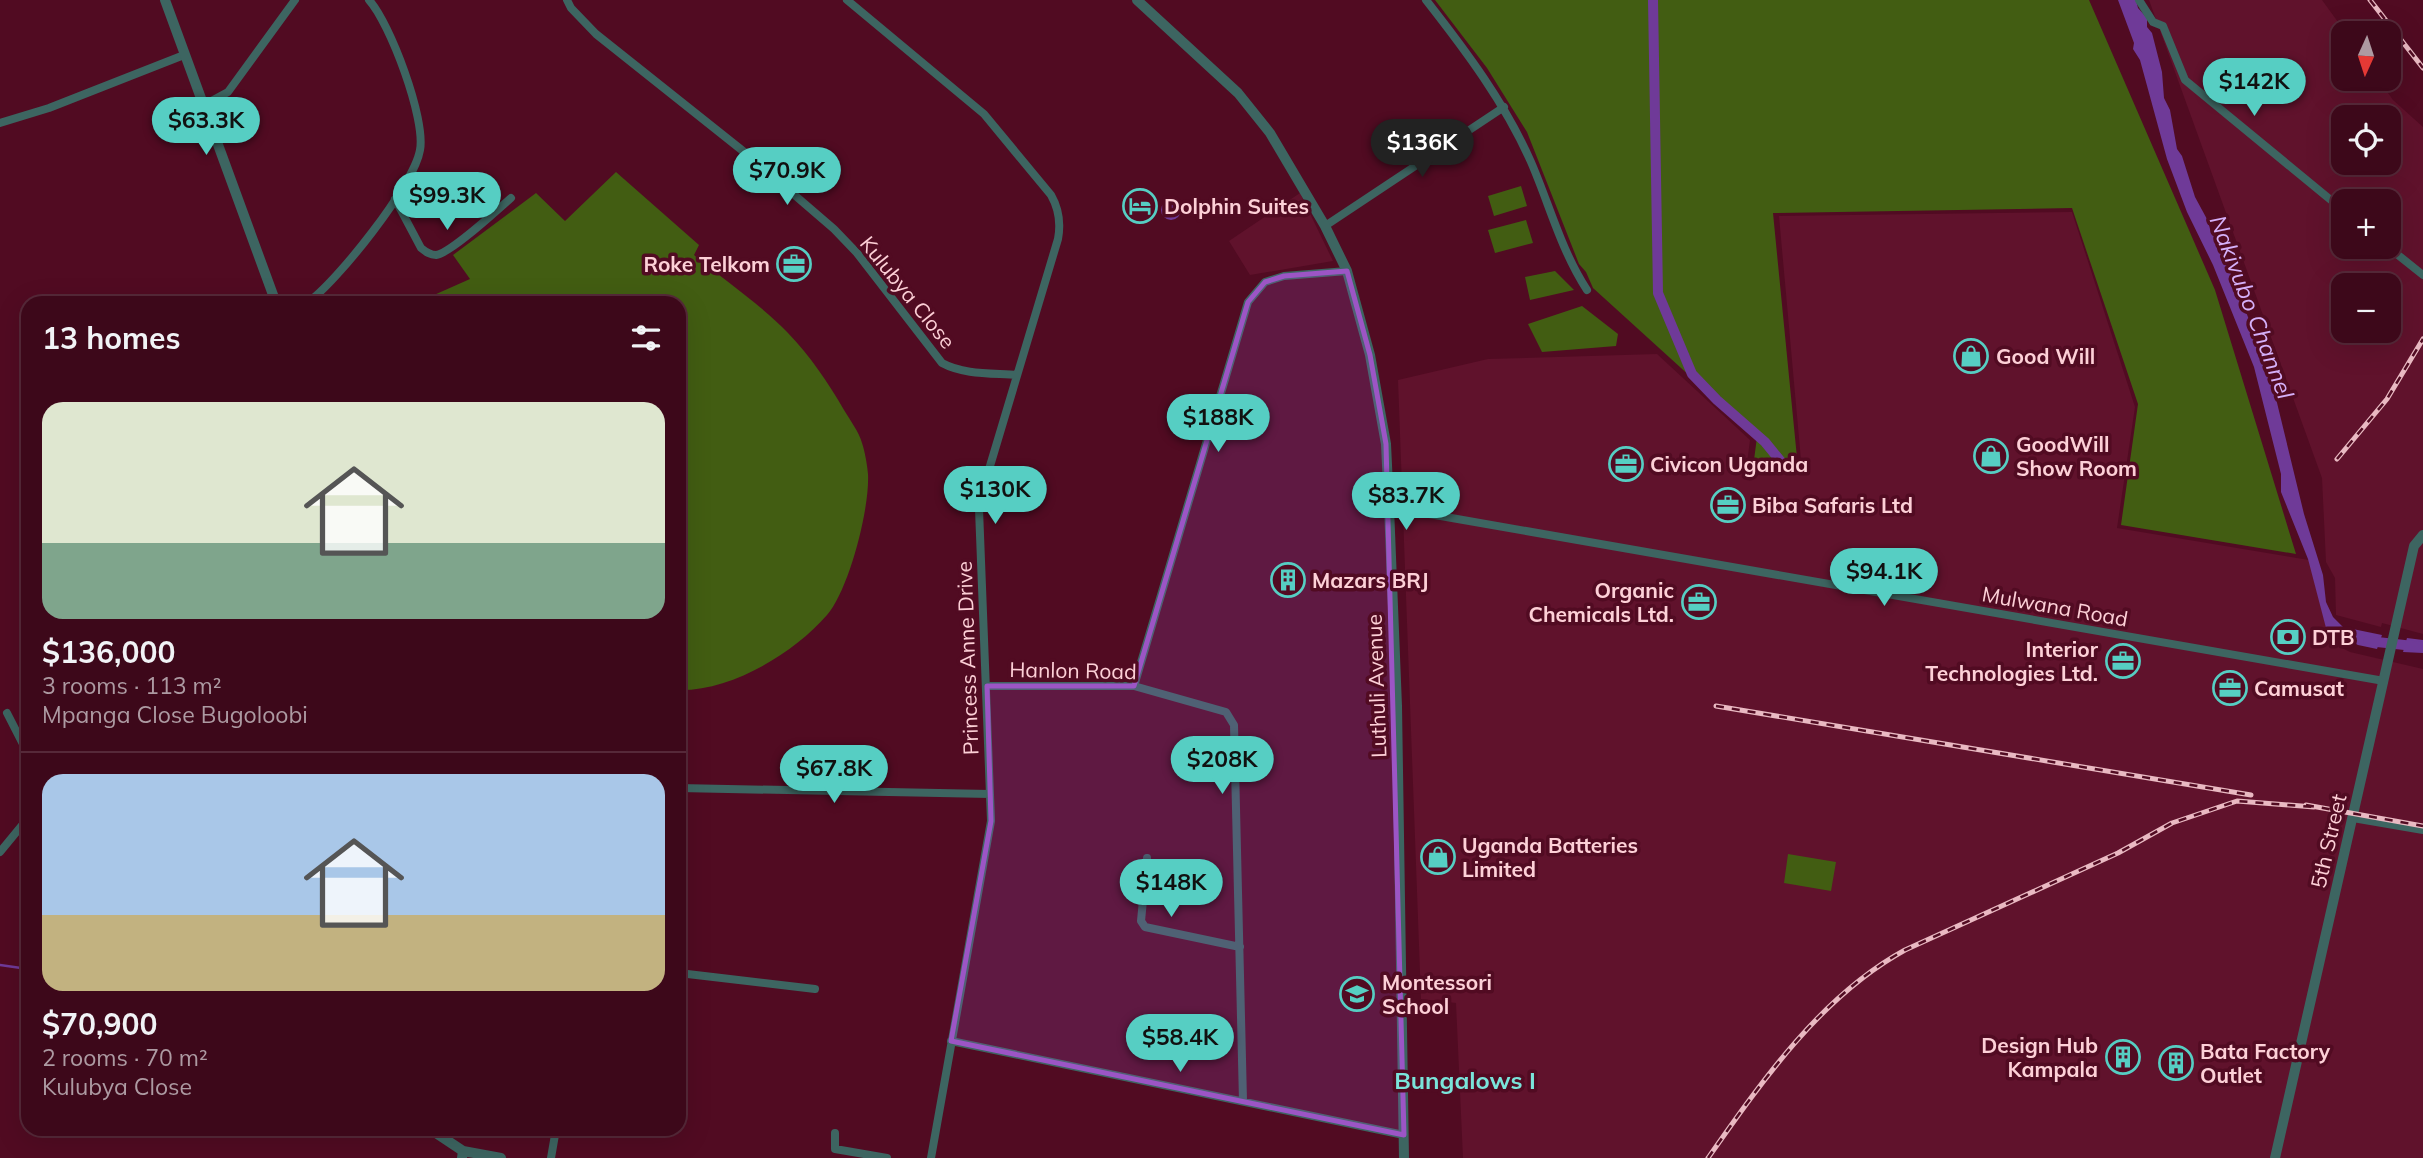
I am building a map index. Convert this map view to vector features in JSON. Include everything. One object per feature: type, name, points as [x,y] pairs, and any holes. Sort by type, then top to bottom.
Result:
[{"type":"street","points":[[165,0],[273,296]]},
{"type":"street","points":[[204,105],[228,92],[295,0]]},
{"type":"street","points":[[314,296],[334,277],[395,199],[410,175],[420,150],[421,128],[393,42],[369,0]]},
{"type":"street","name":"Kulubya Close","points":[[566,0],[596,34],[748,155],[834,229],[857,253],[942,363],[951,368],[969,371],[1017,375]]},
{"type":"street","name":"Princess Anne Drive","points":[[847,0],[984,114],[1056,204],[1059,223],[1058,240],[984,481],[979,509],[991,821],[930,1158]]},
{"type":"street","name":"Luthuli Avenue","points":[[1137,0],[1238,93],[1270,133],[1325,226],[1347,271],[1370,355],[1386,444],[1389,507],[1397,718],[1404,1158]]},
{"type":"street","points":[[1426,0],[1504,107],[1531,162],[1566,255],[1587,290]]},
{"type":"street","points":[[2139,0],[2153,22],[2163,26],[2185,80],[2331,200]]},
{"type":"street","points":[[0,123],[49,108],[184,55]]},
{"type":"street","points":[[1325,226],[1504,107]]},
{"type":"street","points":[[395,199],[421,248],[428,254],[435,255],[456,244],[511,198]]},
{"type":"street","points":[[2401,257],[2423,275]]},
{"type":"street","points":[[1134,686],[1248,302],[1265,282],[1284,276],[1347,271]]},
{"type":"street","name":"Mulwana Road","points":[[1389,507],[2384,681]]},
{"type":"street","name":"5th Street","points":[[2275,1158],[2414,546],[2423,535]]},
{"type":"street","name":"Hanlon Road","points":[[987,686],[1134,686],[1226,712],[1232,719],[1243,1101]]},
{"type":"street","points":[[7,713],[21,740]]},
{"type":"street","points":[[686,788],[990,794]]},
{"type":"street","points":[[2353,818],[2423,831]]},
{"type":"street","points":[[0,852],[21,826]]},
{"type":"street","points":[[1147,858],[1141,921],[1145,927],[1240,947]]},
{"type":"street","points":[[686,974],[816,989]]},
{"type":"street","points":[[951,1041],[1404,1135]]},
{"type":"street","points":[[835,1133],[835,1149],[887,1158]]},
{"type":"street","points":[[439,1136],[462,1154],[501,1158]]},
{"type":"street","points":[[551,1158],[555,1136]]},
{"type":"highlighted area","points":[[1347,271],[1370,355],[1386,444],[1404,1135],[951,1041],[991,821],[987,686],[1134,686],[1248,302],[1265,282],[1284,276]]},
{"type":"shaded area","points":[[2118,0],[2136,0],[2138,8],[2147,18],[2147,27],[2152,33],[2162,72],[2164,98],[2170,110],[2177,149],[2211,233],[2219,242],[2270,374],[2304,514],[2323,575],[2326,602],[2333,617],[2343,627],[2382,635],[2377,649],[2358,645],[2326,628],[2308,559],[2281,492],[2281,474],[2254,367],[2167,159],[2140,60],[2133,49],[2134,43]]},
{"type":"shaded area","points":[[2149,0],[2322,0],[2337,21],[2331,21],[2331,91],[2387,91],[2399,105],[2331,105],[2331,175],[2401,175],[2401,107],[2423,127],[2423,634],[2382,623],[2381,627],[2336,615],[2335,578],[2326,562],[2322,478]]},
{"type":"shaded area","points":[[1300,193],[1333,261],[1250,275],[1229,241]]},
{"type":"shaded area","points":[[1171,200],[1178,203],[1181,210],[1178,217],[1171,220],[1164,217],[1161,210],[1164,203]]},
{"type":"shaded area","points":[[2072,212],[2135,407],[2117,528],[2309,560],[2328,635],[2350,652],[2423,669],[2423,1158],[1463,1158],[1456,1003],[1421,999],[1398,380],[1488,359],[1657,354],[1750,440],[1747,463],[1802,471],[1779,216]]},
{"type":"shaded area","points":[[2407,638],[2423,640],[2423,653],[2403,652]]},
{"type":"green space","points":[[1435,0],[2089,0],[2215,290],[2296,554],[2121,525],[2138,404],[2072,208],[1773,213],[1798,468],[1754,460],[1757,437],[1593,288],[1579,264],[1527,132],[1487,68]]},
{"type":"green space","points":[[616,172],[699,245],[694,255],[766,312],[796,342],[825,379],[861,439],[868,474],[866,507],[850,568],[835,603],[827,615],[797,643],[740,677],[699,689],[686,690],[686,296],[432,296],[470,279],[453,255],[536,193],[565,221]]},
{"type":"green space","points":[[1521,186],[1527,206],[1494,216],[1488,196]]},
{"type":"green space","points":[[1526,220],[1533,243],[1495,253],[1488,230]]},
{"type":"green space","points":[[1555,271],[1574,290],[1530,300],[1525,277]]},
{"type":"green space","points":[[1582,306],[1618,334],[1616,346],[1542,352],[1528,324]]},
{"type":"green space","points":[[1788,854],[1836,862],[1831,891],[1784,883]]},
{"type":"waterway","points":[[1653,0],[1658,293],[1692,374],[1765,442],[1783,464]]},
{"type":"waterway","points":[[2368,641],[2423,647]]},
{"type":"waterway","points":[[0,965],[21,968]]},
{"type":"railway","points":[[2370,0],[2423,68]]},
{"type":"railway","points":[[2337,459],[2387,399],[2423,339]]},
{"type":"railway","points":[[1716,706],[2251,795]]},
{"type":"railway","points":[[1708,1158],[1795,1042],[1846,991],[1905,950],[2118,853],[2172,823],[2237,801],[2314,807]]},
{"type":"railway","points":[[2306,805],[2423,826]]},
{"type":"place","name":"Dolphin Suites","points":[[1140,206]]},
{"type":"place","name":"Roke Telkom","points":[[794,264]]},
{"type":"place","name":"Good Will","points":[[1971,356]]},
{"type":"place","name":"GoodWill Show Room","points":[[1991,456]]},
{"type":"place","name":"Civicon Uganda","points":[[1626,464]]},
{"type":"place","name":"Biba Safaris Ltd","points":[[1728,505]]},
{"type":"place","name":"Mazars BRJ","points":[[1288,580]]},
{"type":"place","name":"Organic Chemicals Ltd.","points":[[1699,602]]},
{"type":"place","name":"DTB","points":[[2288,637]]},
{"type":"place","name":"Interior Technologies Ltd.","points":[[2123,661]]},
{"type":"place","name":"Camusat","points":[[2230,688]]},
{"type":"place","name":"Uganda Batteries Limited","points":[[1438,857]]},
{"type":"place","name":"Montessori School","points":[[1357,994]]},
{"type":"place","name":"Design Hub Kampala","points":[[2123,1057]]},
{"type":"place","name":"Bata Factory Outlet","points":[[2176,1063]]},
{"type":"district","name":"Bungalows I","points":[[1465,1080]]},
{"type":"water label","name":"Nakivubo Channel","points":[[2252,307]]}]
